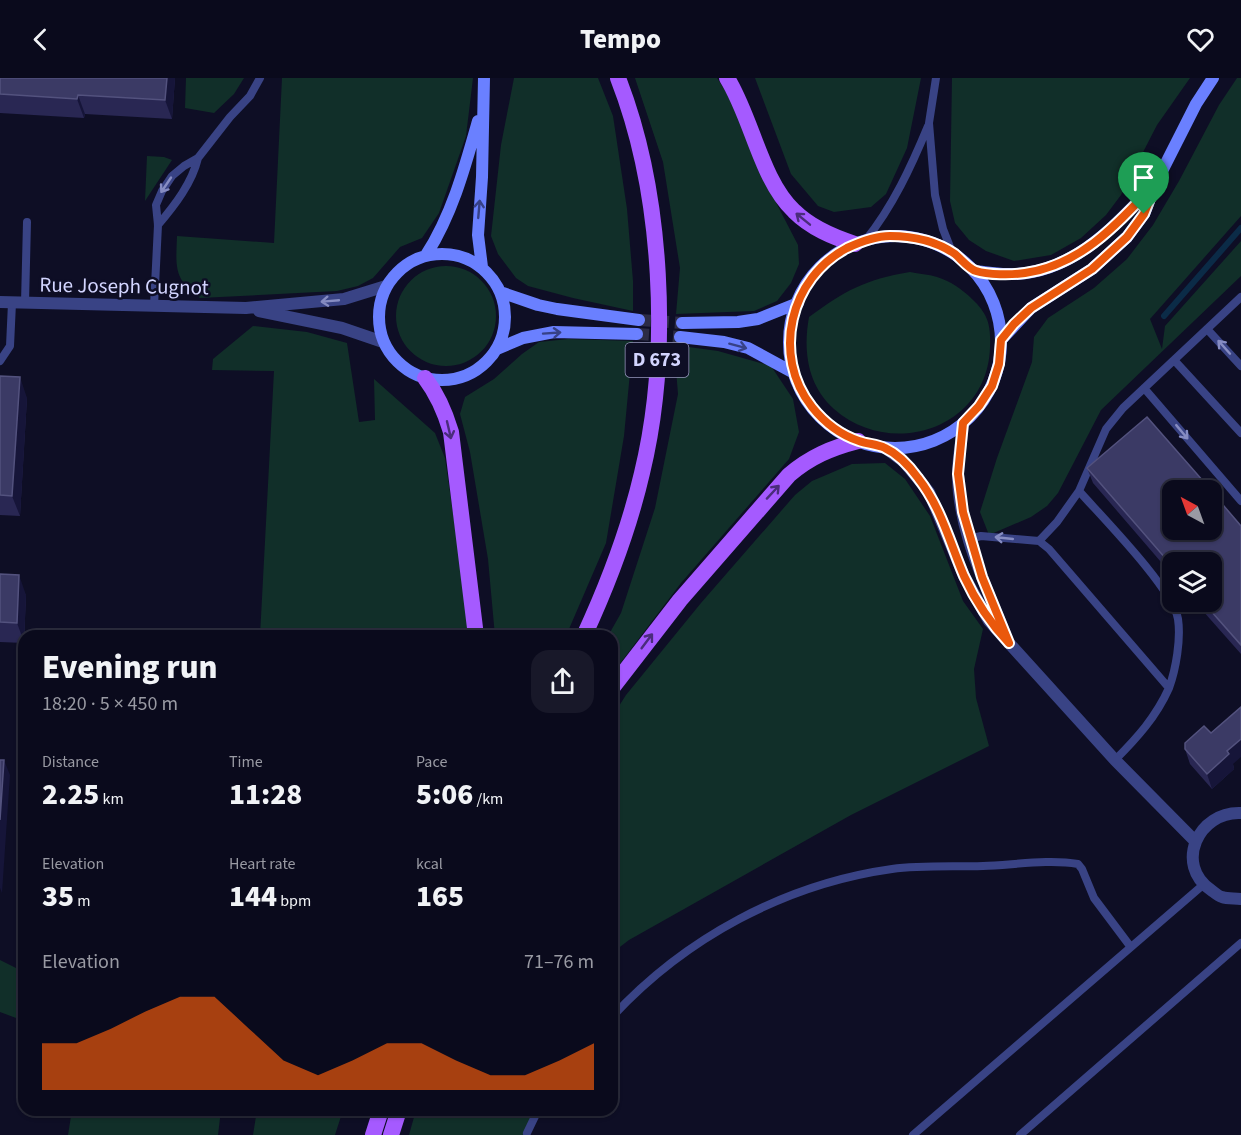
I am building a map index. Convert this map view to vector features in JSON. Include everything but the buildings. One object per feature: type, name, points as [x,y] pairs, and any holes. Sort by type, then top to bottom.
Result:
[{"type":"main road","points":[[482,267],[478,235],[482,177],[483,78]]},
{"type":"main road","name":"D 673","points":[[586,630],[621,546],[642,472],[653,404],[658,346],[659,306],[654,237],[645,173],[625,96],[618,78]]},
{"type":"main road","points":[[727,78],[744,110],[770,176],[793,211],[811,225],[834,237],[860,243]]},
{"type":"main road","points":[[1001,340],[1031,308],[1092,269],[1127,237],[1144,214],[1156,183],[1196,104],[1213,78]]},
{"type":"main road","points":[[426,255],[448,212],[483,105]]},
{"type":"main road","points":[[974,271],[1025,273],[1065,261],[1086,250],[1107,232],[1156,183]]},
{"type":"main road","points":[[887,236],[909,237],[931,242],[952,252],[974,271],[986,286],[994,303],[1001,340],[999,364],[992,386],[979,406],[963,423],[945,435],[926,443],[905,447],[884,447],[858,441],[841,433],[819,414],[801,391],[790,356],[792,320],[807,284],[836,254],[860,243],[887,236]]},
{"type":"main road","points":[[446,253],[465,257],[482,267],[493,278],[501,292],[505,311],[504,331],[496,349],[486,362],[473,372],[449,379],[425,378],[408,370],[393,358],[383,342],[378,323],[380,304],[386,286],[397,272],[426,255],[446,253]]},
{"type":"main road","points":[[501,292],[556,309],[639,320]]},
{"type":"main road","points":[[682,323],[738,322],[758,319],[798,303]]},
{"type":"main road","points":[[496,349],[523,338],[554,332],[637,333]]},
{"type":"main road","points":[[680,337],[724,342],[748,348],[794,373]]},
{"type":"main road","points":[[425,378],[436,392],[451,432],[475,630]]},
{"type":"main road","points":[[618,680],[680,600],[789,475],[806,461],[821,453],[858,441]]},
{"type":"main road","points":[[371,1135],[373,1116]]},
{"type":"main road","points":[[371,1135],[379,1116]]},
{"type":"main road","points":[[391,1135],[397,1116]]},
{"type":"street","name":"Rue Joseph Cugnot","points":[[6,303],[246,308],[344,299],[386,286]]},
{"type":"street","name":"Rue Joseph Cugnot","points":[[246,308],[342,328],[383,342]]},
{"type":"street","points":[[963,423],[958,474],[963,512],[969,539],[982,577],[1009,643]]},
{"type":"street","points":[[884,447],[904,462],[929,492],[976,600],[988,621],[1115,760],[1195,842]]},
{"type":"street","points":[[1241,813],[1228,813],[1208,822],[1195,842],[1193,864],[1203,885],[1222,897],[1241,899]]},
{"type":"lane","points":[[154,306],[158,225],[156,205],[162,191],[172,176],[198,158],[230,117],[250,96],[260,78]]},
{"type":"lane","points":[[936,78],[929,123],[934,195],[952,252]]},
{"type":"lane","points":[[860,243],[880,222],[900,190],[929,123]]},
{"type":"lane","points":[[158,225],[188,185],[195,172],[198,158]]},
{"type":"lane","points":[[25,303],[27,222]]},
{"type":"lane","points":[[1039,541],[1057,522],[1079,491],[1106,429],[1123,408],[1241,297]]},
{"type":"lane","points":[[0,361],[10,346],[6,303]]},
{"type":"lane","points":[[1207,329],[1241,366]]},
{"type":"lane","points":[[1174,360],[1241,433]]},
{"type":"lane","points":[[1144,388],[1241,501]]},
{"type":"lane","points":[[1079,491],[1149,571],[1172,601],[1178,620],[1176,667],[1161,706],[1145,729],[1115,760]]},
{"type":"lane","points":[[969,539],[981,536],[1039,541],[1049,549],[1169,688]]},
{"type":"lane","points":[[618,1011],[666,967],[713,933],[758,909],[801,891],[846,877],[894,869],[1023,865],[1062,861],[1078,864],[1094,898],[1130,946]]},
{"type":"lane","points":[[913,1135],[1203,885]]},
{"type":"lane","points":[[1020,1135],[1241,943]]},
{"type":"lane","points":[[527,1133],[535,1116]]},
{"type":"green space","points":[[186,78],[244,78],[234,94],[214,113],[185,108]]},
{"type":"green space","points":[[282,78],[473,78],[466,136],[439,213],[422,238],[400,247],[373,278],[358,286],[337,291],[200,298],[185,285],[178,271],[177,236],[274,243]]},
{"type":"green space","points":[[514,78],[598,78],[613,116],[627,209],[633,311],[528,286],[516,278],[498,254],[491,236],[501,145]]},
{"type":"green space","points":[[635,78],[717,78],[742,117],[755,162],[798,245],[799,264],[791,283],[777,301],[754,311],[676,314],[680,268],[663,162]]},
{"type":"green space","points":[[755,78],[921,78],[907,148],[886,194],[871,207],[834,212],[818,206],[791,174]]},
{"type":"green space","points":[[952,78],[1190,78],[1157,125],[1121,195],[1106,215],[1081,238],[1051,255],[1014,261],[986,251],[969,240],[955,223],[950,201]]},
{"type":"green space","points":[[1237,78],[1241,78],[1241,216],[1150,319],[1162,349],[1165,326],[1241,241],[1241,276],[1101,410],[1058,493],[1047,506],[1031,517],[989,535],[980,512],[1032,362],[1034,337],[1048,318],[1094,288],[1127,259],[1153,225],[1219,105]]},
{"type":"green space","points":[[147,156],[172,160],[145,201]]},
{"type":"green space","points":[[446,266],[465,270],[481,281],[492,297],[496,316],[492,335],[481,351],[465,362],[446,366],[427,362],[411,351],[400,335],[396,316],[400,297],[411,281],[427,270]]},
{"type":"green space","points":[[910,272],[942,279],[968,295],[982,310],[987,320],[990,347],[985,375],[973,398],[955,416],[933,428],[908,433],[883,432],[857,424],[825,400],[809,366],[807,329],[809,317],[856,287]]},
{"type":"green space","points":[[253,326],[307,332],[347,343],[359,422],[375,420],[374,379],[435,433],[445,458],[467,610],[468,630],[260,630],[274,371],[212,370],[213,359]]},
{"type":"green space","points":[[568,339],[633,341],[624,436],[606,543],[569,630],[494,630],[488,559],[470,452],[460,414],[465,397],[494,379],[539,342]]},
{"type":"green space","points":[[674,345],[718,351],[771,366],[793,399],[799,432],[789,459],[681,583],[618,666],[618,630],[611,630],[621,613],[655,508],[678,394]]},
{"type":"green space","points":[[885,463],[905,479],[930,516],[963,601],[983,629],[974,669],[976,698],[989,746],[851,815],[629,940],[618,948],[618,708],[701,603],[795,495],[812,481],[852,464]]},
{"type":"green space","points":[[0,960],[18,969],[18,1019],[0,1012]]},
{"type":"green space","points":[[71,1116],[220,1116],[218,1135],[68,1135]]},
{"type":"green space","points":[[256,1116],[341,1116],[335,1135],[253,1135]]},
{"type":"green space","points":[[414,1116],[530,1116],[531,1120],[528,1135],[409,1135]]},
{"type":"waterway","points":[[1164,316],[1241,228]]},
{"type":"tunnel","points":[[639,320],[682,323]]},
{"type":"tunnel","points":[[637,334],[680,337]]},
{"type":"route","points":[[1156,183],[1144,214],[1127,237],[1092,269],[1031,308],[1014,324],[1001,340],[999,364],[992,386],[979,406],[963,423],[958,474],[963,512],[969,539],[982,577],[1009,643],[988,621],[976,600],[964,576],[938,508],[916,475],[904,462],[884,447],[858,441],[841,433],[825,421],[801,391],[790,356],[792,320],[807,284],[820,268],[836,254],[855,244],[887,236],[909,237],[931,242],[952,252],[974,271],[1025,273],[1047,268],[1086,250],[1156,183]]}]
